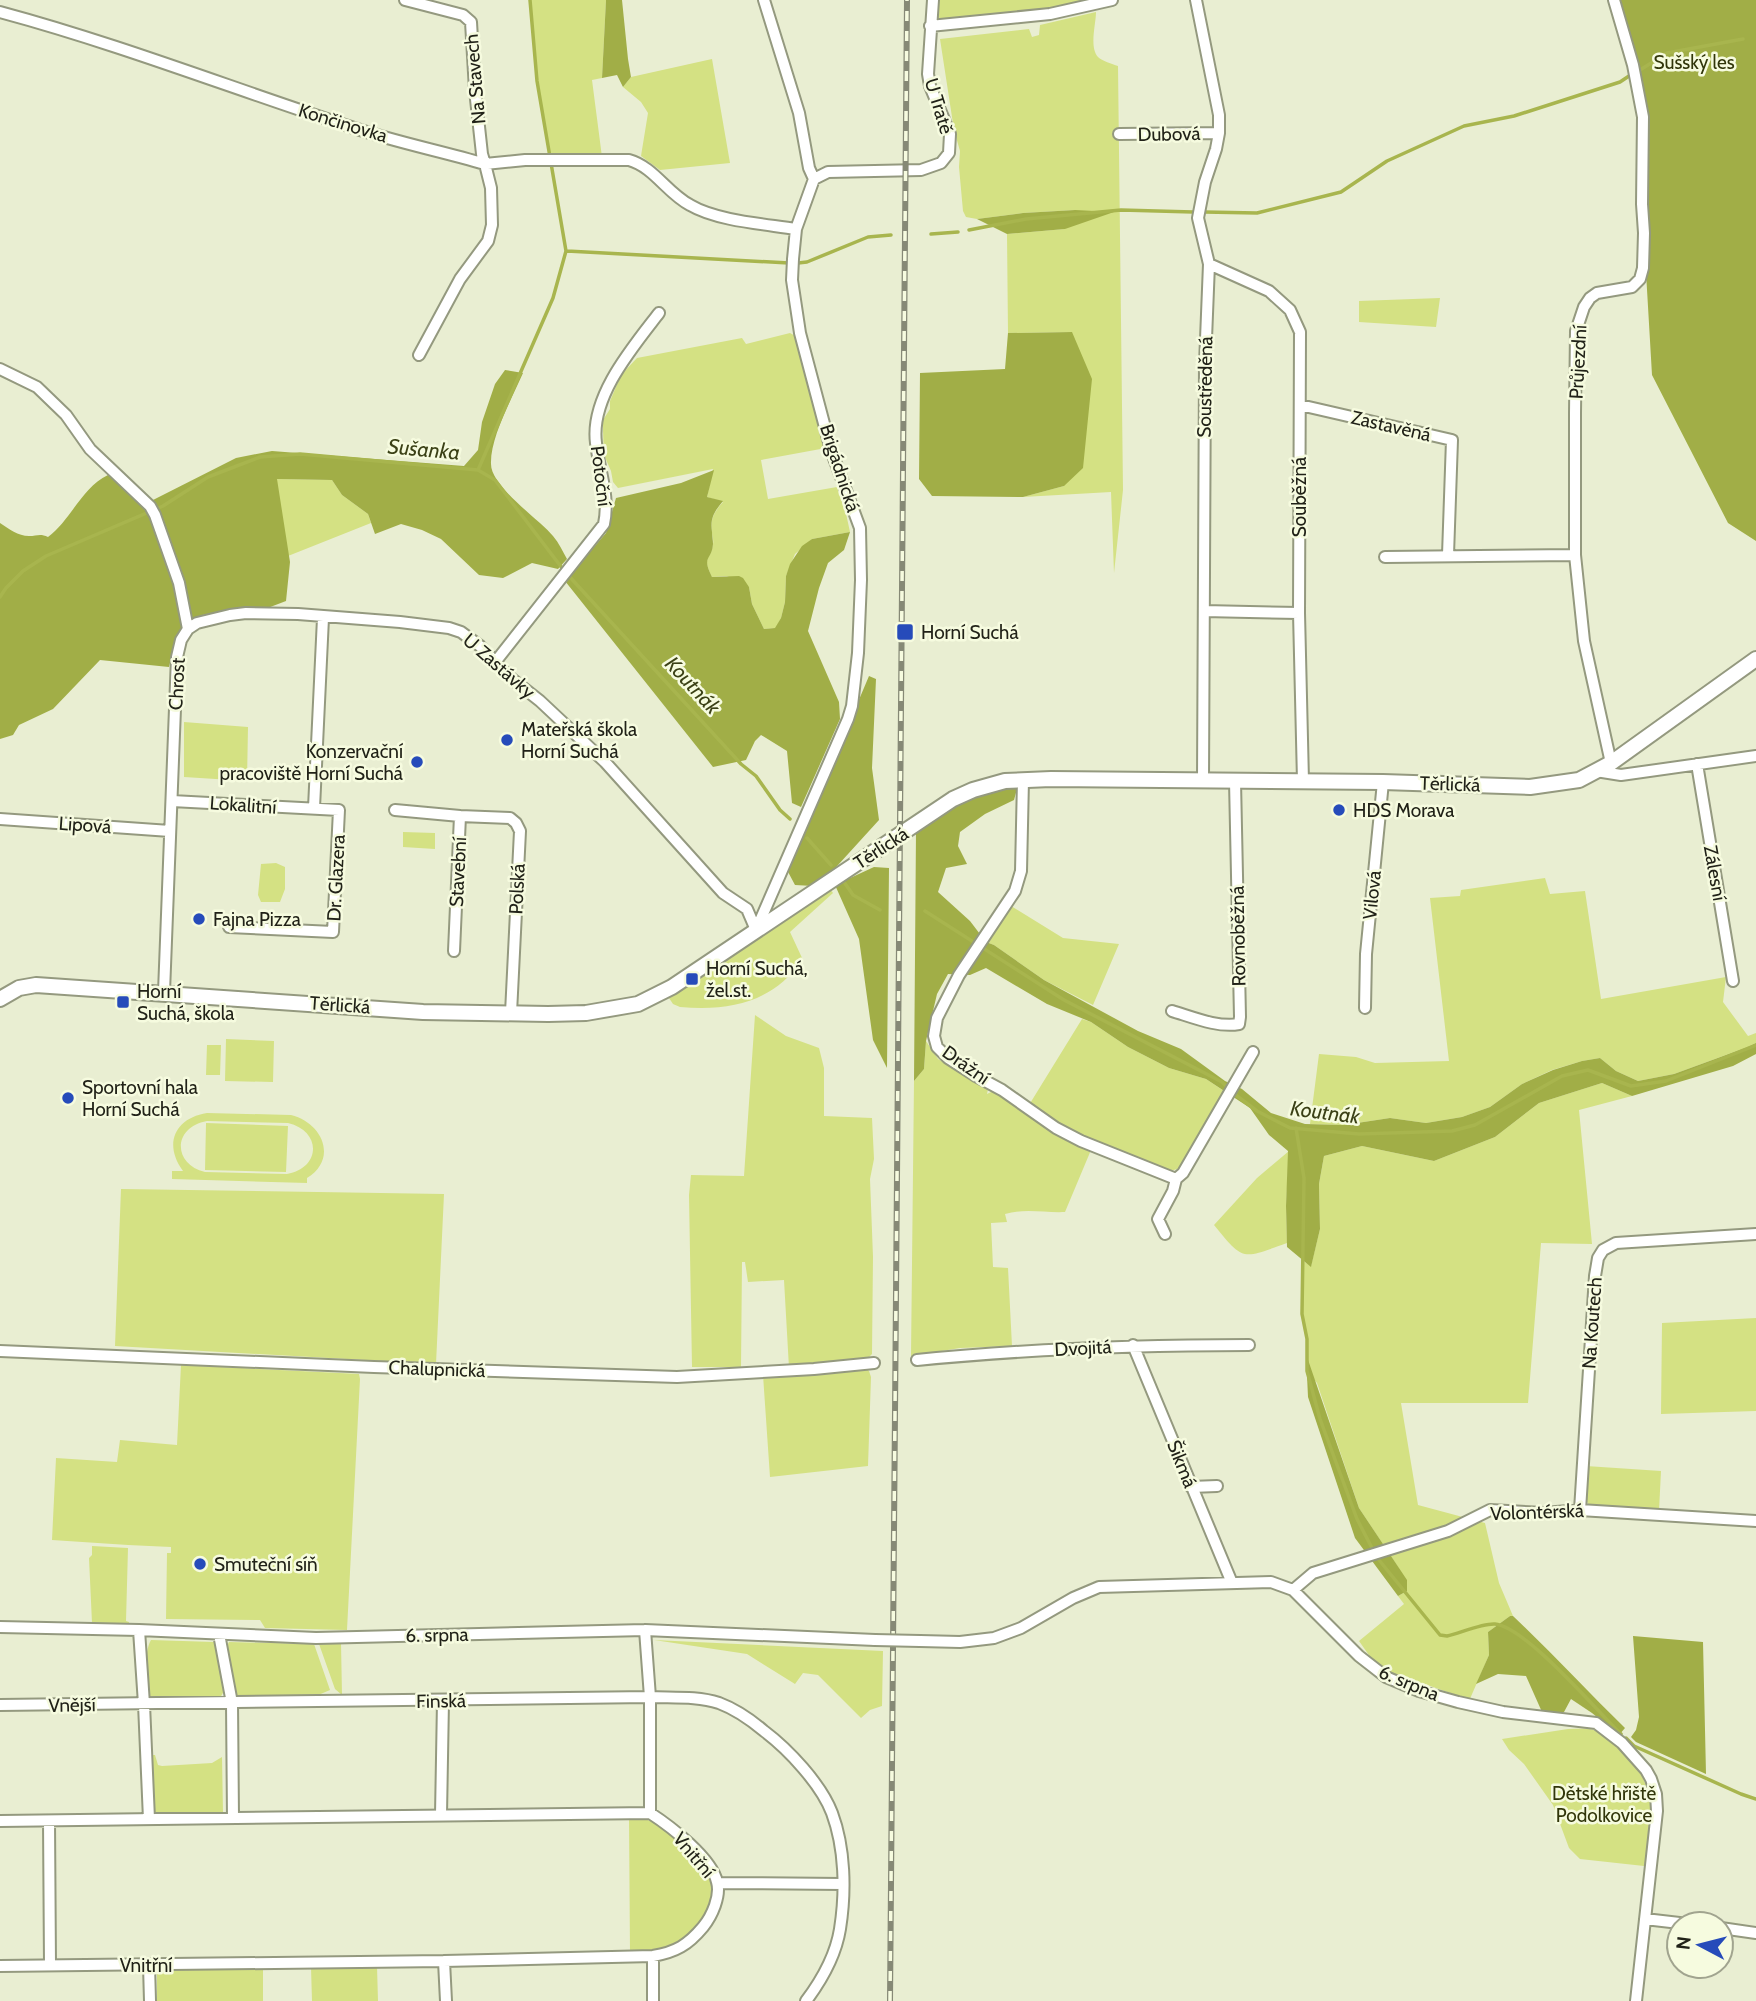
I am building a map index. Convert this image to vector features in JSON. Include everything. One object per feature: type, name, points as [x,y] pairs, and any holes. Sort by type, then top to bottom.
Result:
[{"type":"main road","name":"Těrlická","points":[[0,999],[19,988],[36,985],[423,1012],[586,1013],[638,1004],[688,977],[953,799],[988,785],[1023,780],[1203,780],[1530,787],[1579,780],[1611,762],[1756,659]]},
{"type":"street","name":"Na Stavech","points":[[405,0],[463,15],[471,22],[475,90],[485,164]]},
{"type":"street","points":[[765,0],[799,113],[809,168],[814,179]]},
{"type":"street","name":"U Tratě","points":[[814,179],[828,172],[851,170],[921,170],[931,168],[949,153],[950,134],[930,86],[928,74],[933,0]]},
{"type":"street","points":[[930,26],[1050,14],[1112,0]]},
{"type":"street","name":"Soustředěná","points":[[1196,0],[1219,115],[1219,133],[1198,218],[1209,264],[1205,364],[1203,780]]},
{"type":"street","name":"Průjezdní","points":[[1611,762],[1584,641],[1575,555],[1576,331],[1581,313],[1590,298],[1604,291],[1632,286],[1640,279],[1643,268],[1643,117],[1633,65],[1614,0]]},
{"type":"street","name":"Končinovka","points":[[0,12],[47,24],[139,54],[354,128],[485,164],[550,160],[629,160],[639,163],[674,194],[705,213],[796,229]]},
{"type":"street","name":"Dubová","points":[[1119,134],[1219,133]]},
{"type":"street","points":[[419,355],[460,279],[488,241],[492,225],[491,188],[485,164]]},
{"type":"street","name":"Brigádnická","points":[[756,930],[848,719],[858,653],[862,580],[860,528],[831,450],[800,333],[792,280],[796,229],[814,179]]},
{"type":"street","name":"Souběžná","points":[[1209,264],[1269,291],[1290,310],[1300,332],[1299,612],[1304,781]]},
{"type":"street","name":"Potoční","points":[[496,661],[604,524],[607,499],[596,441],[597,416],[609,386],[628,353],[659,313]]},
{"type":"street","points":[[0,369],[37,387],[66,415],[90,449],[153,510],[179,583],[188,629]]},
{"type":"street","name":"Zastavěná","points":[[1300,405],[1452,440],[1448,555]]},
{"type":"street","points":[[1385,557],[1575,555]]},
{"type":"street","points":[[1204,611],[1299,612]]},
{"type":"street","name":"U Zastávky","points":[[188,629],[197,623],[215,618],[246,613],[400,622],[461,632],[605,762],[723,893],[747,909],[756,930]]},
{"type":"street","name":"Dr. Glazera","points":[[229,927],[333,932],[339,810],[314,808],[323,618]]},
{"type":"street","name":"Chrost","points":[[164,992],[177,657],[181,639],[188,629]]},
{"type":"street","points":[[1596,771],[1622,775],[1756,756]]},
{"type":"street","name":"Zálesní","points":[[1697,764],[1733,981]]},
{"type":"street","name":"Drážní","points":[[1023,780],[1021,871],[1015,891],[959,975],[937,1018],[934,1036],[937,1047],[948,1058],[1002,1090],[1056,1128],[1081,1141],[1175,1179]]},
{"type":"street","name":"Rovnoběžná","points":[[1172,1012],[1233,1026],[1238,1024],[1240,1017],[1235,781]]},
{"type":"street","name":"Vilová","points":[[1365,1008],[1366,954],[1383,782]]},
{"type":"street","name":"Lokalitní","points":[[172,801],[314,808]]},
{"type":"street","name":"Stavební","points":[[395,810],[460,816],[454,951]]},
{"type":"street","name":"Polská","points":[[460,816],[510,818],[520,831],[511,1013]]},
{"type":"street","name":"Lipová","points":[[0,819],[170,831]]},
{"type":"street","points":[[1166,1234],[1158,1219],[1173,1191],[1175,1179],[1183,1173],[1253,1052]]},
{"type":"street","name":"Na Koutech","points":[[1580,1510],[1594,1289],[1598,1258],[1603,1250],[1616,1243],[1756,1234]]},
{"type":"street","name":"Dvojitá","points":[[917,1360],[990,1352],[1133,1345],[1249,1345]]},
{"type":"street","name":"Šikmá","points":[[1133,1345],[1232,1583]]},
{"type":"street","name":"Chalupnická","points":[[0,1351],[677,1377],[874,1363]]},
{"type":"street","points":[[1191,1487],[1217,1486]]},
{"type":"street","name":"Volontérská","points":[[1293,1590],[1313,1573],[1448,1531],[1490,1510],[1544,1513],[1580,1510],[1756,1521]]},
{"type":"street","points":[[1232,1583],[1271,1582],[1293,1590]]},
{"type":"street","name":"6. srpna","points":[[0,1627],[316,1638],[645,1630],[960,1642],[994,1638],[1021,1628],[1073,1598],[1099,1587],[1232,1583]]},
{"type":"street","name":"6. srpna","points":[[1293,1590],[1359,1656],[1386,1677],[1432,1695],[1503,1713],[1596,1723],[1622,1743],[1646,1770],[1656,1794],[1657,1811],[1636,2001]]},
{"type":"street","points":[[139,1630],[149,1819]]},
{"type":"street","points":[[0,1821],[650,1813],[650,1697],[645,1630]]},
{"type":"street","points":[[219,1634],[232,1703],[233,1818]]},
{"type":"street","name":"Finská","points":[[232,1703],[650,1697],[698,1698],[720,1703],[779,1742],[807,1772],[831,1810],[842,1848],[840,1930],[830,1959],[806,2001]]},
{"type":"street","points":[[441,1815],[443,1701]]},
{"type":"street","name":"Vnější","points":[[0,1706],[232,1703]]},
{"type":"street","name":"Vnitřní","points":[[0,1966],[444,1961],[669,1954],[696,1935],[711,1914],[718,1883],[712,1871],[684,1838],[650,1813]]},
{"type":"street","points":[[49,1821],[50,1965]]},
{"type":"street","points":[[718,1883],[843,1884]]},
{"type":"street","points":[[1645,1919],[1665,1921]]},
{"type":"street","points":[[1735,1930],[1756,1933]]},
{"type":"street","points":[[653,1956],[653,2001]]},
{"type":"street","points":[[444,1961],[446,2001]]},
{"type":"street","points":[[149,1965],[150,2001]]},
{"type":"green space","points":[[530,0],[606,0],[602,78],[592,80],[602,157],[550,158],[537,81]]},
{"type":"green space","points":[[606,0],[622,0],[631,77],[623,87],[617,75],[602,78]]},
{"type":"green space","points":[[935,0],[1098,0],[1050,12],[939,20],[934,13]]},
{"type":"green space","name":"Sušský les","points":[[1614,0],[1756,0],[1756,541],[1728,523],[1652,375],[1642,204],[1643,117]]},
{"type":"green space","points":[[1096,12],[1093,42],[1095,53],[1102,60],[1118,66],[1123,490],[1114,573],[1111,492],[1023,497],[1064,486],[1072,332],[1008,333],[1007,234],[1065,229],[1075,210],[977,219],[966,217],[963,211],[959,167],[960,151],[954,130],[940,39],[1029,29],[1032,37],[1039,35],[1040,25]]},
{"type":"green space","points":[[712,59],[730,163],[660,170],[641,156],[648,113],[641,102],[623,87],[631,77]]},
{"type":"green space","points":[[1075,210],[1114,212],[1065,229],[1007,234],[977,219],[1023,213]]},
{"type":"green space","points":[[1440,298],[1436,327],[1359,322],[1359,301]]},
{"type":"green space","points":[[1072,332],[1092,379],[1083,468],[1064,486],[1023,497],[932,496],[919,479],[920,373],[1005,369],[1008,333]]},
{"type":"green space","points":[[790,333],[797,337],[826,448],[761,460],[768,499],[837,487],[850,532],[812,539],[795,554],[786,576],[781,618],[776,628],[764,629],[752,604],[749,587],[727,576],[712,577],[709,570],[707,561],[713,543],[712,520],[723,502],[707,497],[713,469],[618,488],[613,482],[604,455],[603,420],[610,409],[610,401],[621,375],[637,358],[742,338],[746,344]]},
{"type":"green space","points":[[505,370],[523,373],[494,442],[491,464],[493,473],[507,492],[557,542],[567,559],[558,569],[532,563],[503,578],[479,575],[441,539],[422,530],[401,524],[375,534],[368,514],[342,495],[332,480],[277,479],[290,562],[286,601],[265,609],[227,610],[203,615],[182,628],[175,642],[169,667],[100,660],[53,709],[19,725],[13,735],[0,739],[0,523],[21,535],[48,537],[91,487],[108,475],[145,506],[236,458],[272,451],[464,466],[478,450],[482,422],[495,384]]},
{"type":"green space","points":[[714,470],[707,497],[723,501],[712,519],[713,544],[707,561],[709,570],[712,577],[743,578],[749,587],[752,604],[764,629],[775,628],[781,618],[786,576],[790,564],[802,546],[812,539],[850,532],[844,550],[828,563],[808,631],[839,702],[840,719],[801,807],[792,803],[787,751],[761,735],[746,760],[713,767],[565,581],[606,533],[616,498],[681,483]]},
{"type":"green space","points":[[276,479],[332,480],[342,495],[368,514],[371,523],[288,556]]},
{"type":"green space","points":[[869,676],[876,679],[872,768],[879,820],[828,876],[813,886],[795,885],[787,870]]},
{"type":"green space","points":[[184,722],[248,727],[247,781],[184,777]]},
{"type":"green space","points":[[1005,787],[1017,789],[1014,800],[985,814],[960,832],[958,846],[967,864],[946,868],[938,892],[970,921],[986,942],[1044,980],[1138,1031],[1181,1049],[1225,1081],[1242,1089],[1271,1113],[1305,1124],[1344,1125],[1390,1118],[1426,1123],[1462,1117],[1490,1107],[1522,1084],[1582,1061],[1600,1058],[1616,1071],[1638,1081],[1674,1074],[1756,1043],[1756,1054],[1733,1066],[1632,1096],[1602,1083],[1539,1103],[1495,1137],[1434,1161],[1362,1146],[1324,1156],[1319,1184],[1320,1229],[1311,1267],[1287,1247],[1288,1151],[1269,1135],[1250,1108],[1206,1079],[1169,1068],[1128,1047],[1091,1022],[1047,1004],[986,968],[970,975],[948,974],[937,994],[926,1041],[924,1069],[914,1081],[916,831],[952,806]]},
{"type":"green space","points":[[403,832],[435,833],[435,849],[403,847]]},
{"type":"green space","points":[[276,863],[285,867],[285,889],[280,902],[261,902],[258,895],[261,864]]},
{"type":"green space","points":[[874,867],[889,868],[887,1068],[873,1040],[859,939],[835,885]]},
{"type":"green space","points":[[1545,878],[1550,894],[1585,891],[1601,999],[1726,977],[1723,1002],[1748,1036],[1756,1033],[1756,1043],[1674,1074],[1638,1081],[1616,1071],[1600,1058],[1582,1061],[1552,1070],[1522,1084],[1490,1107],[1462,1117],[1426,1123],[1390,1118],[1344,1125],[1310,1124],[1319,1054],[1356,1057],[1375,1063],[1449,1061],[1430,898],[1460,896],[1461,890]]},
{"type":"green space","points":[[830,889],[833,893],[790,932],[803,960],[791,975],[777,986],[763,995],[733,1005],[699,1008],[673,1004],[669,998]]},
{"type":"green space","points":[[1011,906],[1063,938],[1119,944],[1093,1005],[1044,980],[986,942]]},
{"type":"green space","points":[[755,1015],[786,1036],[819,1048],[824,1068],[824,1116],[872,1118],[872,1354],[867,1359],[789,1368],[784,1280],[748,1282],[745,1262],[742,1262],[741,1367],[692,1367],[689,1195],[691,1175],[744,1176]]},
{"type":"green space","points":[[1082,1019],[1169,1068],[1206,1079],[1224,1091],[1182,1168],[1165,1172],[1087,1139],[1057,1124],[1029,1105]]},
{"type":"green space","points":[[226,1039],[274,1041],[273,1082],[225,1081]]},
{"type":"green space","points":[[926,1041],[938,1059],[988,1089],[987,1094],[996,1092],[1042,1125],[1091,1150],[1065,1212],[1013,1212],[1005,1214],[1007,1222],[991,1223],[993,1267],[1008,1268],[1012,1346],[960,1348],[911,1356],[914,1081],[924,1069]]},
{"type":"green space","points":[[207,1045],[221,1045],[220,1075],[206,1075]]},
{"type":"green space","points":[[1602,1083],[1632,1096],[1579,1110],[1592,1244],[1541,1243],[1528,1403],[1401,1403],[1418,1505],[1485,1523],[1499,1583],[1513,1616],[1488,1632],[1489,1655],[1466,1708],[1456,1695],[1387,1671],[1371,1658],[1359,1641],[1404,1604],[1398,1596],[1407,1591],[1398,1567],[1359,1508],[1317,1383],[1307,1371],[1307,1339],[1302,1314],[1303,1261],[1311,1266],[1320,1229],[1319,1184],[1324,1156],[1362,1146],[1434,1161],[1495,1137],[1539,1103]]},
{"type":"green space","points":[[207,1113],[291,1115],[302,1119],[318,1133],[323,1142],[322,1161],[317,1170],[307,1178],[307,1183],[172,1179],[172,1171],[183,1171],[174,1151],[176,1134],[180,1126]],"holes":[[[207,1121],[288,1123],[307,1134],[313,1149],[306,1165],[287,1174],[205,1172],[194,1168],[182,1154],[181,1146],[188,1130]]]},
{"type":"green space","points":[[206,1123],[288,1126],[286,1172],[205,1170]]},
{"type":"green space","points":[[1289,1151],[1287,1243],[1252,1254],[1238,1251],[1214,1225],[1257,1178]]},
{"type":"green space","points":[[121,1189],[444,1194],[436,1364],[115,1346]]},
{"type":"green space","points":[[1756,1318],[1756,1411],[1661,1414],[1662,1323]]},
{"type":"green space","points":[[1306,1354],[1359,1508],[1407,1580],[1407,1591],[1398,1596],[1355,1538],[1308,1397]]},
{"type":"green space","points":[[181,1365],[359,1374],[347,1630],[265,1628],[260,1620],[166,1619],[167,1553],[171,1553],[171,1547],[52,1540],[56,1458],[117,1462],[120,1440],[177,1445]]},
{"type":"green space","points":[[864,1367],[871,1377],[868,1466],[770,1477],[763,1375]]},
{"type":"green space","points":[[1586,1466],[1661,1471],[1659,1511],[1590,1507],[1584,1497]]},
{"type":"green space","points":[[92,1546],[128,1548],[126,1621],[129,1625],[92,1623],[89,1558],[92,1555]]},
{"type":"green space","points":[[1510,1616],[1625,1728],[1619,1735],[1571,1699],[1564,1712],[1542,1712],[1526,1676],[1498,1674],[1476,1684],[1489,1655],[1488,1632]]},
{"type":"green space","points":[[1633,1636],[1703,1642],[1706,1774],[1636,1742],[1631,1737],[1639,1717]]},
{"type":"green space","points":[[151,1640],[214,1642],[220,1649],[224,1691],[220,1698],[150,1698],[146,1669]]},
{"type":"green space","points":[[654,1640],[883,1651],[882,1706],[870,1710],[861,1718],[818,1675],[803,1673],[795,1684],[747,1654]]},
{"type":"green space","points":[[229,1642],[314,1644],[330,1690],[316,1696],[234,1695],[229,1677]]},
{"type":"green space","points":[[341,1643],[342,1695],[335,1689],[319,1644]]},
{"type":"green space","name":"Dětské hřiště Podolkovice","points":[[1568,1729],[1590,1729],[1602,1733],[1622,1749],[1639,1770],[1653,1813],[1644,1866],[1580,1859],[1569,1848],[1553,1805],[1524,1764],[1502,1739]]},
{"type":"green space","points":[[150,1755],[155,1755],[158,1765],[162,1766],[212,1763],[222,1757],[223,1813],[157,1816],[153,1811]]},
{"type":"green space","points":[[629,1818],[645,1819],[661,1825],[704,1866],[713,1889],[707,1915],[693,1935],[659,1953],[630,1953]]},
{"type":"green space","points":[[377,1966],[378,2001],[312,2001],[311,1967]]},
{"type":"green space","points":[[157,1969],[263,1969],[263,2001],[157,2001]]},
{"type":"waterway","name":"Sušanka","points":[[0,597],[23,571],[46,556],[163,506],[208,477],[260,457],[300,454],[478,470],[553,298],[566,251],[537,81],[530,0]]},
{"type":"waterway","points":[[1640,70],[1667,53],[1743,39]]},
{"type":"waterway","points":[[1204,212],[1257,213],[1341,192],[1387,161],[1464,126],[1514,116],[1620,82],[1629,76]]},
{"type":"waterway","points":[[969,230],[1026,219],[1121,210],[1193,212]]},
{"type":"waterway","points":[[931,234],[958,232]]},
{"type":"waterway","points":[[798,263],[807,262],[868,237],[891,235]]},
{"type":"waterway","points":[[567,251],[789,263]]},
{"type":"waterway","name":"Koutnák","points":[[478,470],[495,480],[562,568]]},
{"type":"waterway","name":"Koutnák","points":[[568,575],[741,764],[756,776],[780,810],[790,819]]},
{"type":"waterway","name":"Koutnák","points":[[807,838],[831,865]]},
{"type":"waterway","name":"Koutnák","points":[[842,879],[853,895],[880,910]]},
{"type":"waterway","name":"Koutnák","points":[[925,911],[1064,1000],[1222,1082],[1228,1088]]},
{"type":"waterway","name":"Koutnák","points":[[1233,1093],[1257,1111],[1290,1128],[1359,1134],[1452,1131],[1475,1125],[1562,1076],[1588,1070],[1631,1086],[1666,1081],[1756,1045]]},
{"type":"waterway","points":[[1296,1128],[1304,1178],[1302,1314],[1307,1339],[1307,1371],[1320,1419],[1357,1519],[1373,1550]]},
{"type":"waterway","points":[[1379,1560],[1440,1635],[1447,1636],[1490,1624],[1508,1629],[1542,1654],[1621,1734]]},
{"type":"waterway","points":[[1626,1738],[1634,1746],[1756,1799]]},
{"type":"railway","points":[[890,2001],[907,0]]},
{"type":"place","name":"Horní Suchá","points":[[905,632]]},
{"type":"place","name":"Mateřská škola Horní Suchá","points":[[507,740]]},
{"type":"place","name":"Konzervační pracoviště Horní Suchá","points":[[417,762]]},
{"type":"place","name":"HDS Morava","points":[[1339,810]]},
{"type":"place","name":"Fajna Pizza","points":[[199,919]]},
{"type":"place","name":"Horní Suchá, žel.st.","points":[[692,979]]},
{"type":"place","name":"Horní Suchá, škola","points":[[123,1002]]},
{"type":"place","name":"Sportovní hala Horní Suchá","points":[[68,1098]]},
{"type":"place","name":"Smuteční síň","points":[[200,1564]]}]
